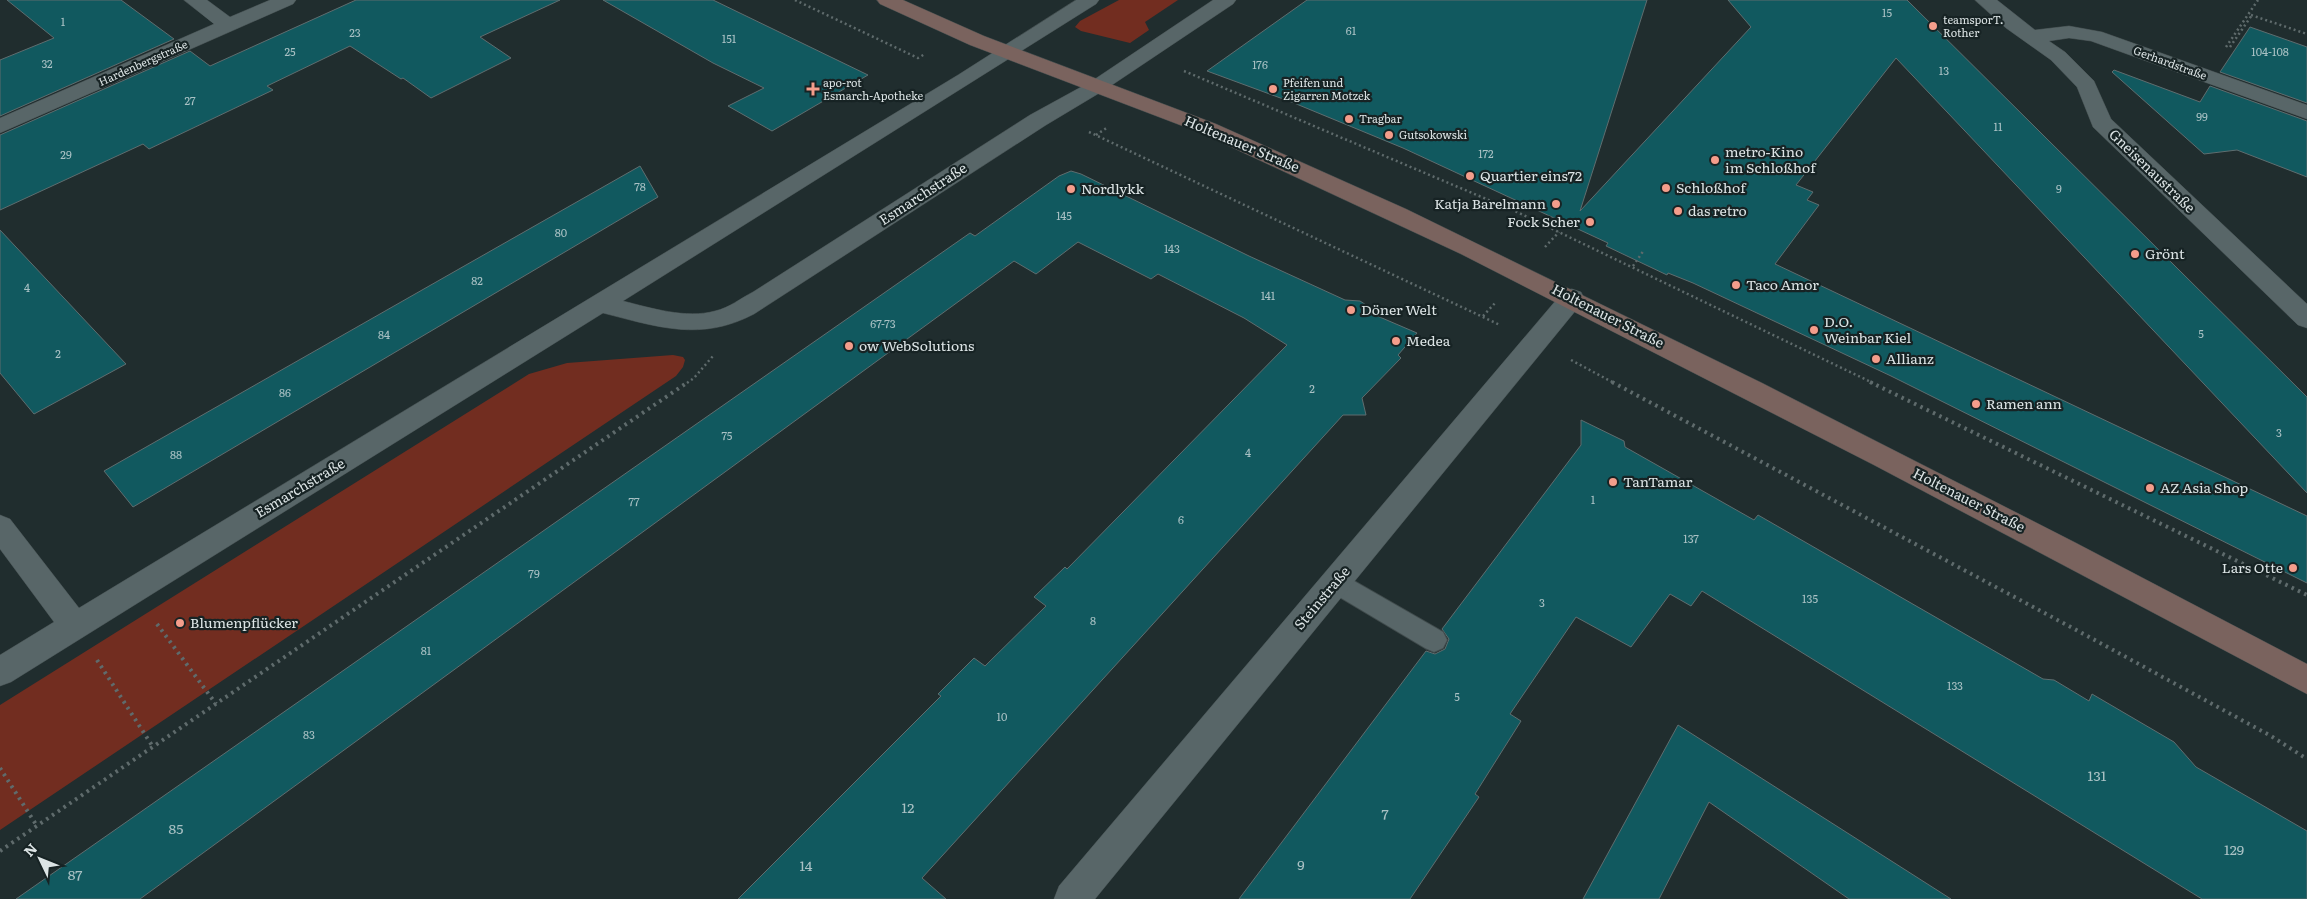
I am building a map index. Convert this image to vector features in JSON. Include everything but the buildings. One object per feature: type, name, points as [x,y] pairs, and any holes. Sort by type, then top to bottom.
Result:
[{"type":"main road","name":"Holtenauer Straße","points":[[887,0],[1007,53],[1099,85],[1250,146],[1572,298],[2112,574],[2307,680]]},
{"type":"street","points":[[194,0],[228,25]]},
{"type":"street","name":"Hardenbergstraße","points":[[0,126],[286,0]]},
{"type":"street","name":"Esmarchstraße","points":[[0,672],[1007,53],[1089,0]]},
{"type":"street","name":"Esmarchstraße","points":[[600,304],[675,321],[715,320],[762,298],[1038,120],[1099,85],[1226,0]]},
{"type":"street","name":"Gneisenaustraße","points":[[1985,0],[2030,37],[2058,56],[2087,85],[2101,122],[2307,319]]},
{"type":"street","name":"Gerhardstraße","points":[[2030,37],[2069,32],[2095,36],[2307,112]]},
{"type":"street","name":"Steinstraße","points":[[1072,899],[1572,298]]},
{"type":"street","points":[[0,527],[75,626]]},
{"type":"lane","points":[[1335,581],[1434,640]]},
{"type":"path","points":[[795,0],[918,58]]},
{"type":"path","points":[[2221,54],[2258,0]]},
{"type":"path","points":[[2248,14],[2307,34]]},
{"type":"path","points":[[1181,70],[1456,186],[1633,266],[2307,595]]},
{"type":"path","points":[[1081,128],[1535,341],[2080,632],[2271,736],[2307,759]]},
{"type":"path","points":[[1633,266],[1644,250]]},
{"type":"path","points":[[0,852],[694,378],[713,357],[715,320]]},
{"type":"path","points":[[132,591],[216,704]]},
{"type":"path","points":[[75,626],[153,747]]},
{"type":"path","points":[[0,768],[37,826]]},
{"type":"shaded area","points":[[1119,0],[1178,0],[1145,22],[1149,30],[1130,43],[1081,31],[1075,27],[1080,21]]},
{"type":"shaded area","points":[[673,355],[683,357],[685,360],[683,367],[676,376],[0,830],[0,705],[529,374],[567,363]]},
{"type":"place","name":"teamsporT. Rother","points":[[1933,26]]},
{"type":"place","name":"apo-rot Esmarch-Apotheke","points":[[813,89]]},
{"type":"place","name":"Pfeifen und Zigarren Motzek","points":[[1273,89]]},
{"type":"place","name":"Tragbar","points":[[1349,119]]},
{"type":"place","name":"Gutsokowski","points":[[1389,135]]},
{"type":"place","name":"metro-Kino im Schloßhof","points":[[1715,160]]},
{"type":"place","name":"Quartier eins72","points":[[1470,176]]},
{"type":"place","name":"Schloßhof","points":[[1666,188]]},
{"type":"place","name":"Nordlykk","points":[[1071,189]]},
{"type":"place","name":"Katja Barelmann","points":[[1556,204]]},
{"type":"place","name":"das retro","points":[[1678,211]]},
{"type":"place","name":"Fock Scher","points":[[1590,222]]},
{"type":"place","name":"Grönt","points":[[2135,254]]},
{"type":"place","name":"Taco Amor","points":[[1736,285]]},
{"type":"place","name":"Döner Welt","points":[[1351,310]]},
{"type":"place","name":"D.O. Weinbar Kiel","points":[[1814,330]]},
{"type":"place","name":"Medea","points":[[1396,341]]},
{"type":"place","name":"ow WebSolutions","points":[[849,346]]},
{"type":"place","name":"Allianz","points":[[1876,359]]},
{"type":"place","name":"Ramen ann","points":[[1976,404]]},
{"type":"place","name":"TanTamar","points":[[1613,482]]},
{"type":"place","name":"AZ Asia Shop","points":[[2150,488]]},
{"type":"place","name":"Lars Otte","points":[[2293,568]]},
{"type":"place","name":"Blumenpflücker","points":[[180,623]]}]
